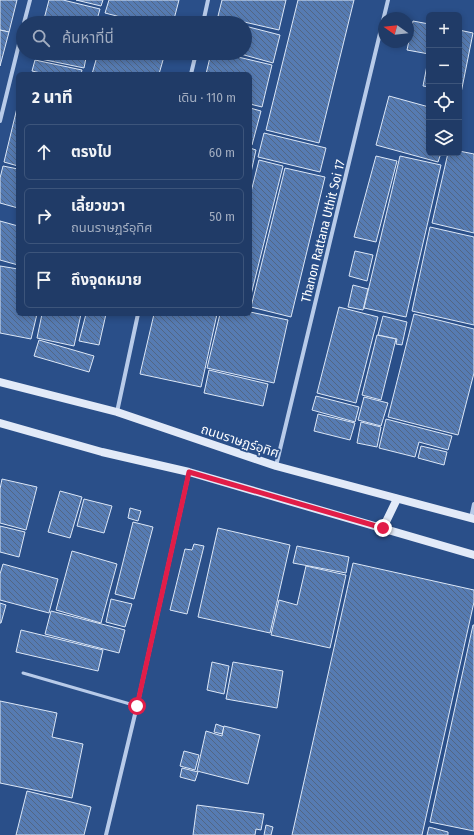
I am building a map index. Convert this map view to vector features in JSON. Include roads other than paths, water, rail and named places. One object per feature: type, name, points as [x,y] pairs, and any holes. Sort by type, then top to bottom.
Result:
[{"type":"street","points":[[26,16],[30,0]]},
{"type":"street","points":[[205,16],[208,0]]},
{"type":"street","name":"Thanon Rattana Uthit Soi 17","points":[[276,466],[388,0]]},
{"type":"street","points":[[0,121],[16,56]]},
{"type":"street","points":[[191,72],[194,60]]},
{"type":"street","points":[[117,412],[138,316]]},
{"type":"street","name":"ถนนราษฏร์อุทิศ","points":[[0,382],[117,412],[276,466],[472,519]]},
{"type":"street","points":[[0,423],[102,452],[189,472],[474,555]]},
{"type":"street","points":[[106,835],[137,706],[189,472]]},
{"type":"street","points":[[383,528],[397,499]]},
{"type":"street","points":[[472,519],[474,504]]},
{"type":"lane","points":[[23,673],[137,706]]}]
